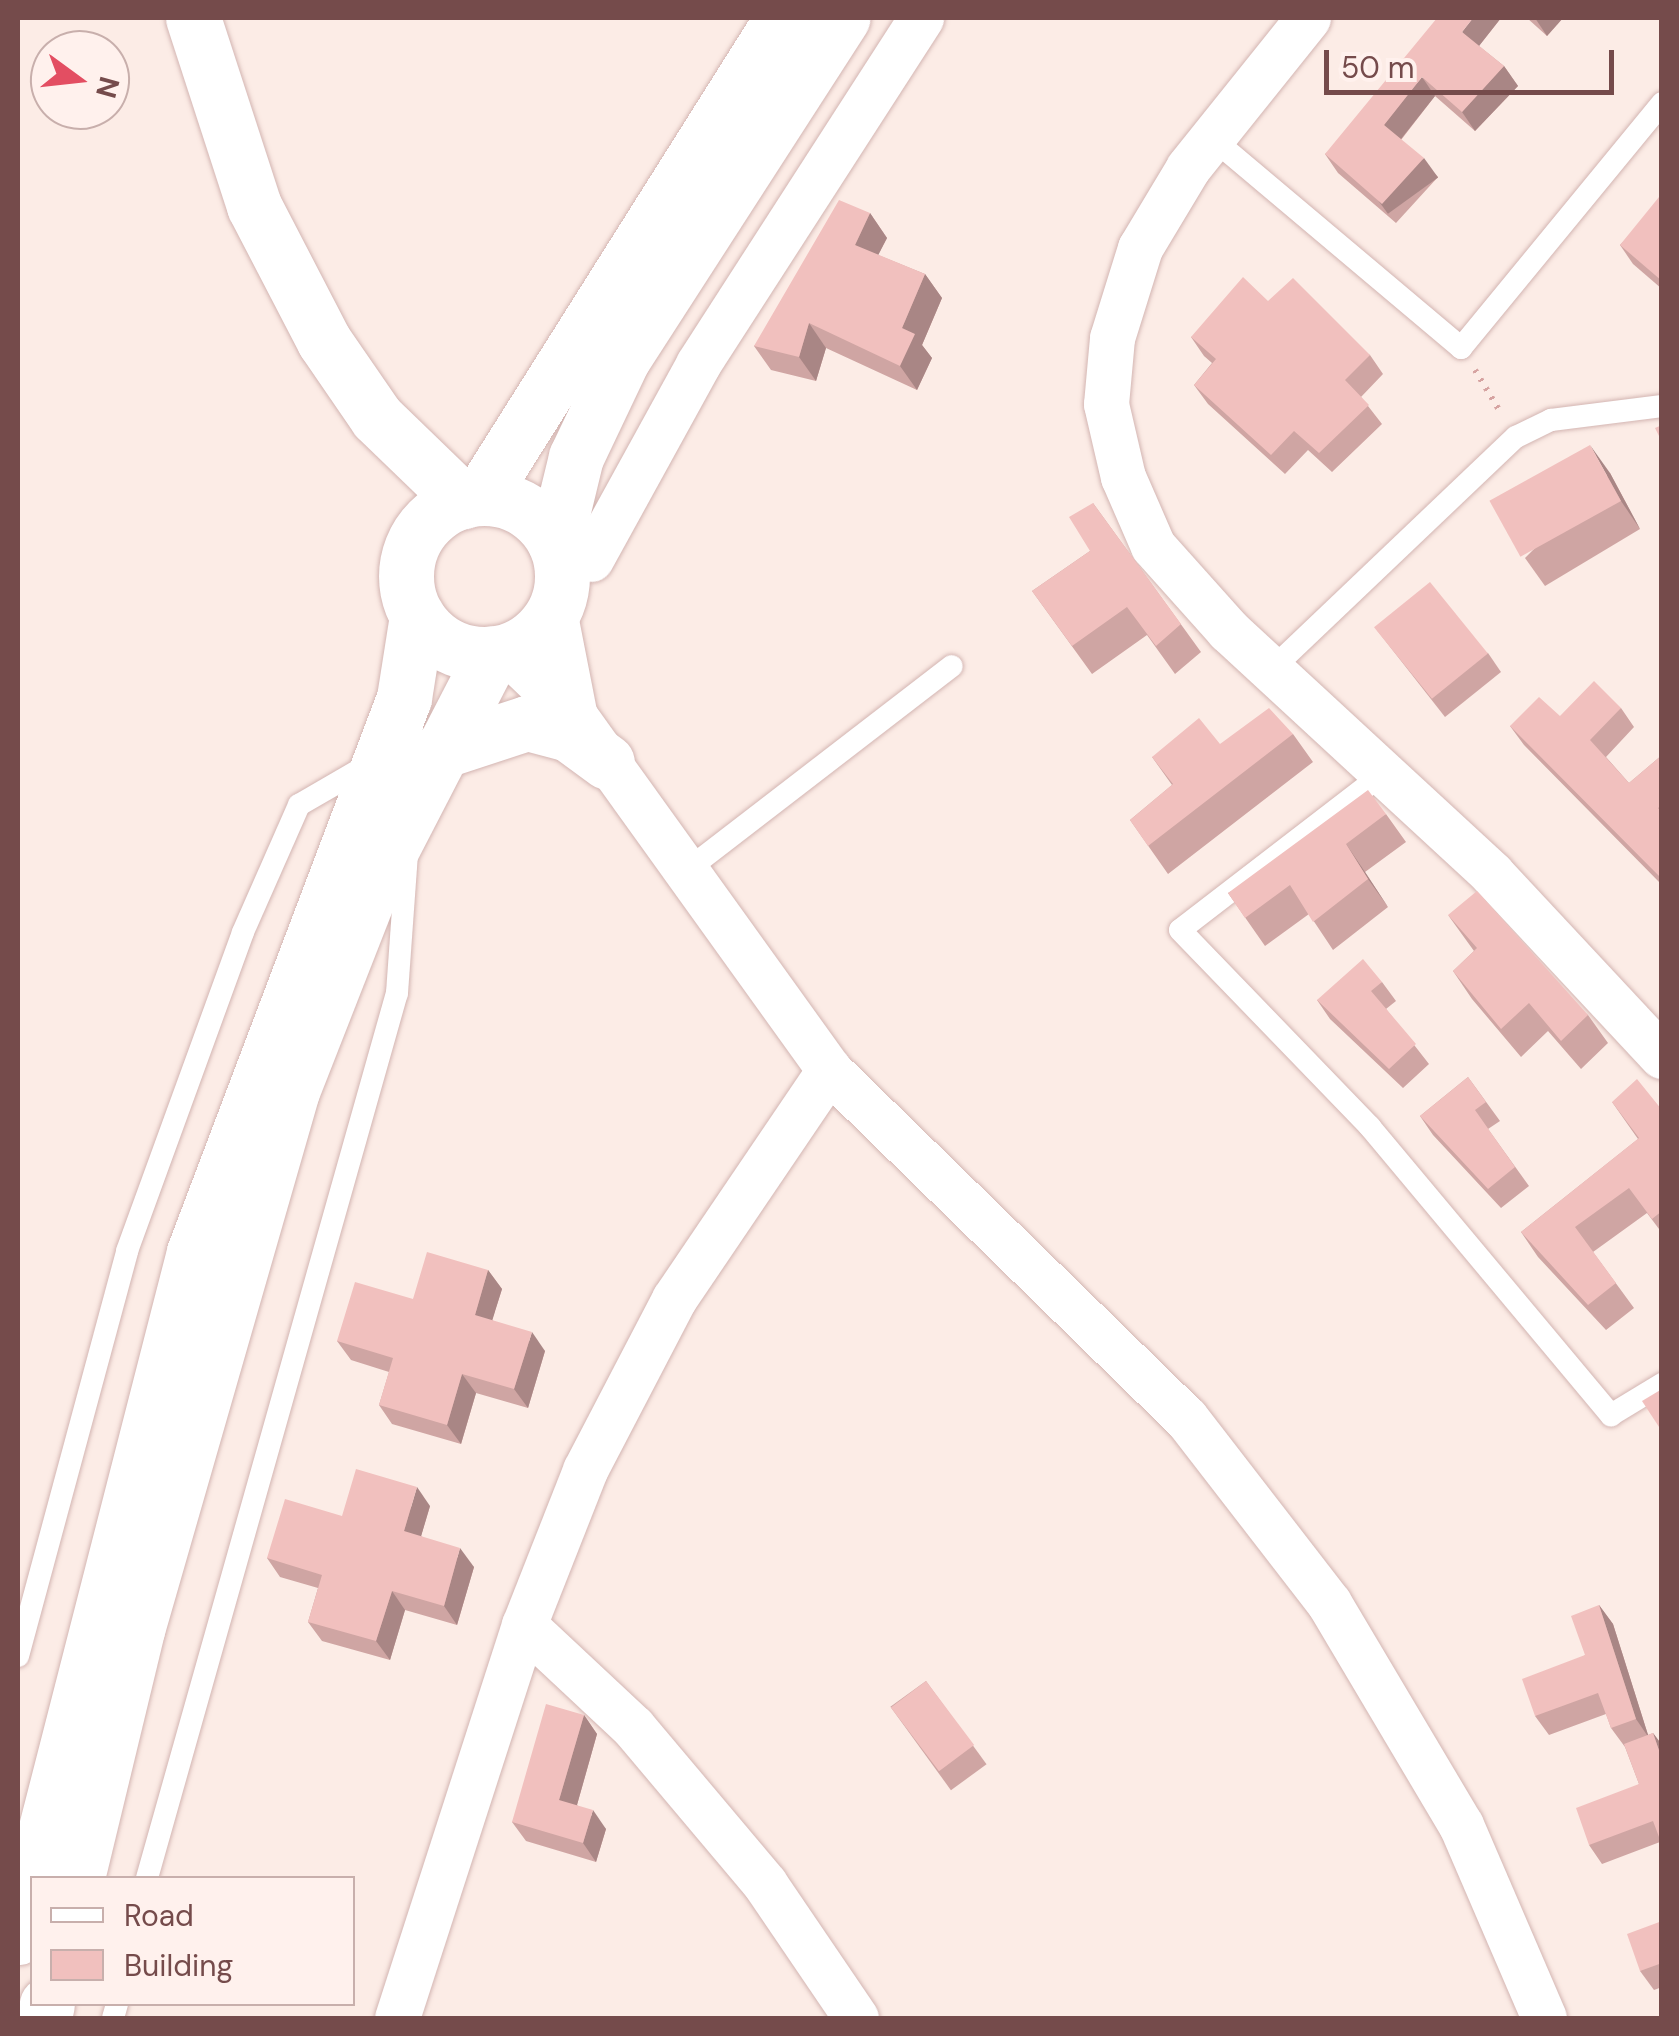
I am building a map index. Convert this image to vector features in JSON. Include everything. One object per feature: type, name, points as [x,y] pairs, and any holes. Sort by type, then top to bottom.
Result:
[{"type":"street","points":[[34,1876],[194,1252],[416,654],[417,616],[405,582],[413,543],[412,499],[382,423],[324,341],[254,206],[193,18]]},
{"type":"street","points":[[413,543],[434,515],[471,499],[526,433],[782,18]]},
{"type":"street","points":[[573,551],[576,457],[622,360],[842,18]]},
{"type":"street","points":[[592,741],[554,610],[573,551],[921,18]]},
{"type":"street","points":[[1308,18],[1212,138],[1140,248],[1112,338],[1106,404],[1153,546],[1272,670],[1492,874],[1662,1056]]},
{"type":"street","points":[[382,423],[455,456],[526,433]]},
{"type":"street","points":[[382,423],[471,499],[527,510],[573,551]]},
{"type":"street","points":[[78,1876],[238,1262],[292,1091],[406,815],[436,754],[499,652],[554,610]]},
{"type":"street","points":[[417,616],[448,646],[499,652],[592,741],[829,1070],[1186,1418],[1328,1603],[1461,1825],[1544,2018]]},
{"type":"street","points":[[436,754],[527,723],[592,741]]},
{"type":"street","points":[[396,2018],[524,1625],[585,1470],[674,1299],[829,1070]]},
{"type":"street","points":[[524,1625],[633,1727],[765,1884],[856,2018]]},
{"type":"street","points":[[18,1937],[30,1890]]},
{"type":"lane","points":[[1212,138],[1461,348],[1662,103]]},
{"type":"lane","points":[[1272,670],[1516,438],[1551,420],[1662,406]]},
{"type":"lane","points":[[687,870],[952,666]]},
{"type":"lane","points":[[18,1656],[126,1250],[243,932],[299,805],[380,758]]},
{"type":"lane","points":[[1384,773],[1180,930],[1370,1127],[1611,1414],[1662,1384]]},
{"type":"lane","points":[[148,1876],[397,993],[406,815]]},
{"type":"path","points":[[1461,348],[1516,438]]},
{"type":"building","points":[[1437,18],[1473,18],[1462,32],[1504,66],[1462,112],[1422,77],[1384,125],[1424,158],[1382,204],[1325,154]]},
{"type":"building","points":[[1659,197],[1662,200],[1662,281],[1620,245]]},
{"type":"building","points":[[839,200],[870,213],[855,245],[925,274],[902,328],[915,334],[900,366],[809,323],[799,357],[754,346]]},
{"type":"building","points":[[1243,277],[1268,301],[1293,278],[1370,355],[1345,380],[1369,405],[1319,453],[1294,431],[1271,455],[1194,385],[1216,359],[1191,337]]},
{"type":"building","points":[[1590,445],[1621,501],[1520,557],[1489,501]]},
{"type":"building","points":[[1093,503],[1181,624],[1156,646],[1127,607],[1072,646],[1032,591],[1090,551],[1069,517]]},
{"type":"building","points":[[1430,582],[1488,653],[1432,699],[1374,627]]},
{"type":"building","points":[[1594,681],[1621,708],[1590,740],[1629,783],[1662,755],[1662,805],[1658,808],[1662,813],[1662,879],[1510,726],[1539,697],[1560,716]]},
{"type":"building","points":[[1269,708],[1293,734],[1148,846],[1130,820],[1173,784],[1152,757],[1199,718],[1220,744]]},
{"type":"building","points":[[1368,790],[1386,814],[1346,844],[1368,879],[1313,922],[1290,885],[1245,918],[1228,893]]},
{"type":"building","points":[[1477,891],[1588,1015],[1561,1041],[1529,1003],[1501,1029],[1453,971],[1477,948],[1448,915]]},
{"type":"building","points":[[1363,959],[1382,982],[1371,991],[1416,1044],[1389,1069],[1317,1000]]},
{"type":"building","points":[[1468,1077],[1486,1102],[1475,1110],[1515,1167],[1488,1189],[1420,1116]]},
{"type":"building","points":[[1637,1079],[1662,1110],[1662,1211],[1652,1219],[1629,1188],[1575,1227],[1616,1283],[1588,1305],[1521,1232],[1639,1138],[1612,1102]]},
{"type":"building","points":[[427,1252],[488,1270],[475,1315],[532,1332],[514,1389],[462,1374],[447,1425],[379,1405],[393,1358],[337,1341],[355,1282],[413,1299]]},
{"type":"building","points":[[1662,1389],[1662,1430],[1661,1430],[1642,1401]]},
{"type":"building","points":[[356,1469],[417,1487],[404,1531],[460,1548],[444,1606],[392,1591],[376,1641],[308,1622],[322,1575],[267,1558],[285,1499],[342,1516]]},
{"type":"building","points":[[1599,1605],[1636,1719],[1611,1728],[1598,1693],[1535,1716],[1522,1679],[1585,1655],[1571,1616]]},
{"type":"building","points":[[926,1681],[974,1745],[939,1771],[891,1707]]},
{"type":"building","points":[[546,1704],[584,1715],[559,1800],[593,1810],[583,1843],[512,1822]]},
{"type":"building","points":[[1653,1733],[1662,1759],[1662,1845],[1653,1821],[1589,1845],[1576,1808],[1639,1784],[1624,1744]]},
{"type":"building","points":[[1662,1921],[1662,1963],[1640,1971],[1627,1934]]}]
